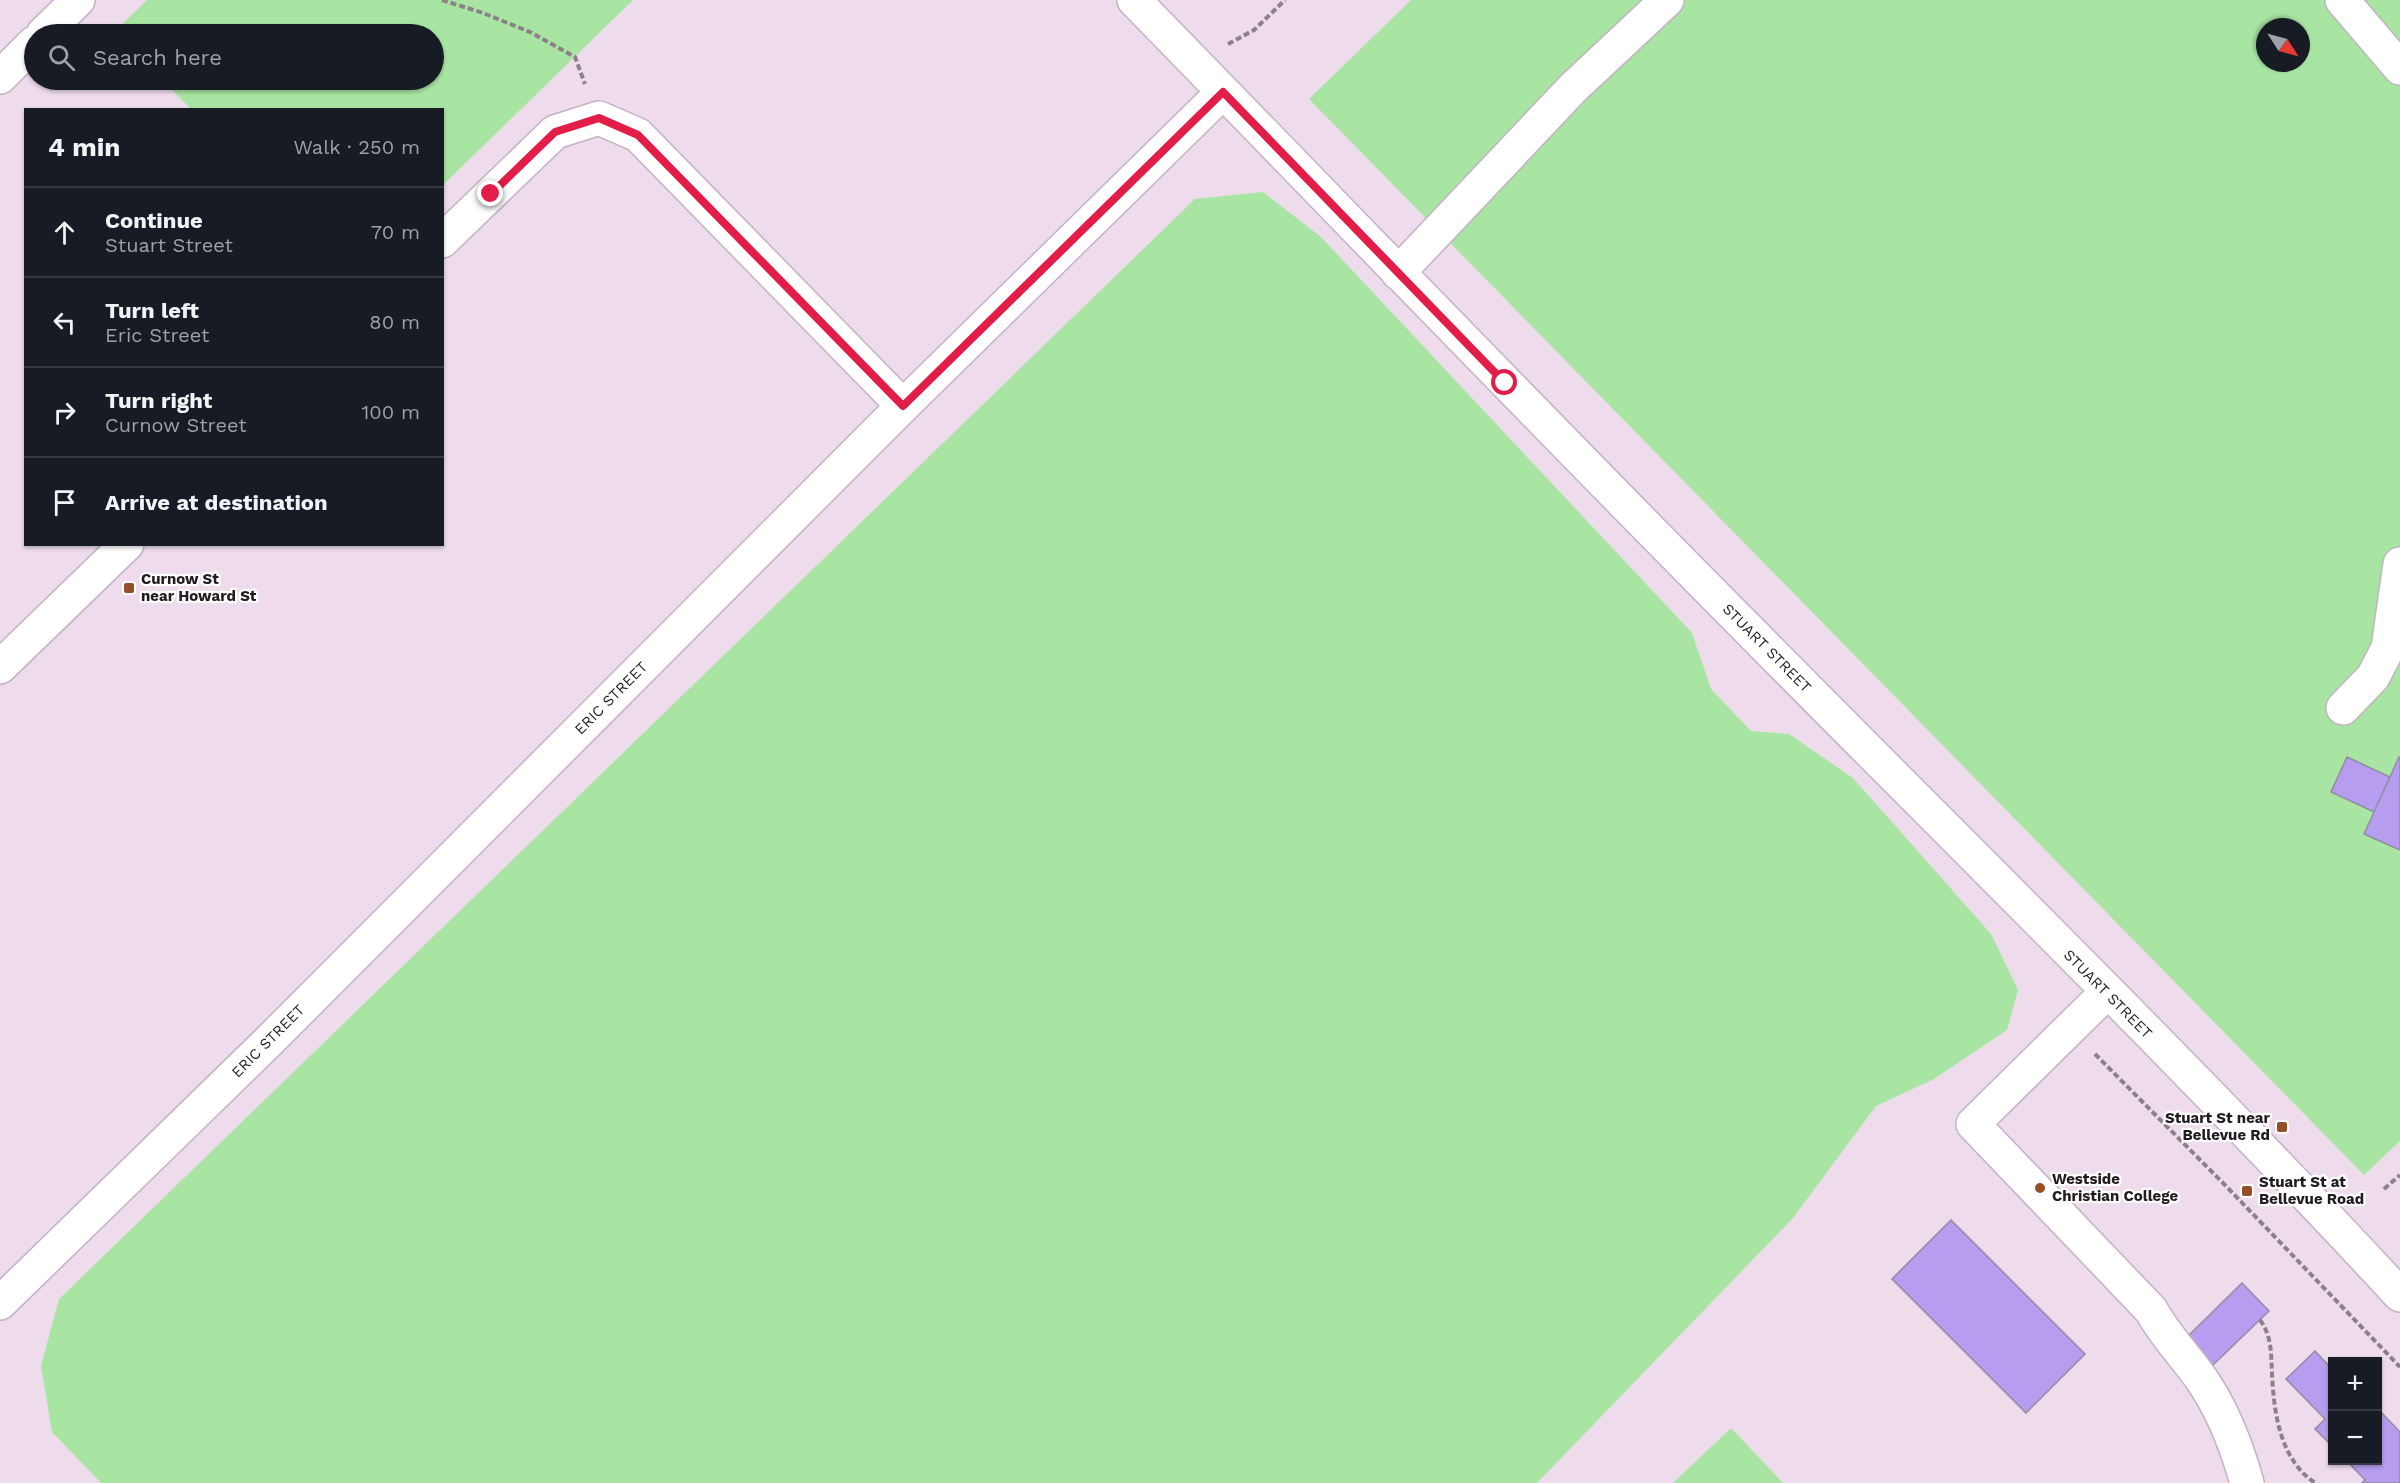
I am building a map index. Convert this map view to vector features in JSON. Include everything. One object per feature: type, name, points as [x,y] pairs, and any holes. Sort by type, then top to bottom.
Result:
[{"type":"street","points":[[53,24],[78,0]]},
{"type":"street","name":"STUART STREET","points":[[1134,0],[1551,431],[2107,992],[2333,1223],[2400,1295]]},
{"type":"street","points":[[1398,273],[1573,88],[1667,0]]},
{"type":"street","points":[[2342,0],[2400,68]]},
{"type":"street","points":[[0,76],[24,53]]},
{"type":"street","name":"ERIC STREET","points":[[0,1303],[268,1042],[903,406],[1223,92]]},
{"type":"street","points":[[444,239],[555,132],[599,118],[638,135],[903,406]]},
{"type":"street","points":[[0,667],[125,546]]},
{"type":"street","points":[[2343,708],[2373,677],[2388,648],[2400,564]]},
{"type":"street","points":[[2107,992],[1973,1124],[2151,1310],[2165,1336],[2201,1378],[2215,1403],[2240,1458],[2247,1483]]},
{"type":"path","points":[[442,0],[530,32],[575,57],[599,118]]},
{"type":"path","points":[[2070,1029],[2223,1183],[2400,1367]]},
{"type":"path","points":[[2384,1189],[2400,1175]]},
{"type":"path","points":[[2260,1320],[2268,1331],[2279,1428],[2285,1449],[2302,1475],[2315,1483]]},
{"type":"green space","points":[[147,0],[633,0],[444,184],[444,108],[190,108],[172,90],[444,90],[444,24],[122,24]]},
{"type":"green space","points":[[1411,0],[2400,0],[2400,1141],[2364,1175],[1309,99]]},
{"type":"green space","points":[[1263,192],[1321,237],[1692,633],[1711,689],[1751,731],[1789,734],[1853,778],[1991,934],[2018,990],[2007,1030],[1934,1079],[1876,1106],[1793,1218],[1537,1483],[101,1483],[52,1432],[41,1366],[59,1299],[1195,199]]},
{"type":"green space","points":[[1731,1428],[1783,1483],[1673,1483]]},
{"type":"building","points":[[2347,757],[2390,777],[2374,812],[2331,792]]},
{"type":"building","points":[[2400,758],[2400,850],[2364,834]]},
{"type":"building","points":[[1951,1220],[2085,1354],[2026,1413],[1892,1279]]},
{"type":"building","points":[[2242,1283],[2269,1311],[2213,1365],[2187,1337]]},
{"type":"building","points":[[2315,1351],[2328,1365],[2328,1442],[2315,1429],[2325,1419],[2286,1379]]},
{"type":"building","points":[[2382,1413],[2400,1432],[2400,1483],[2362,1483],[2365,1480],[2351,1465],[2382,1465]]},
{"type":"place","name":"Curnow St near Howard St","points":[[129,588]]},
{"type":"place","name":"Stuart St near Bellevue Rd","points":[[2282,1127]]},
{"type":"place","name":"Westside Christian College","points":[[2040,1188]]},
{"type":"place","name":"Stuart St at Bellevue Road","points":[[2247,1191]]},
{"type":"route","points":[[491,194],[555,132],[599,118],[638,135],[903,406],[1223,92],[1505,383]]}]
